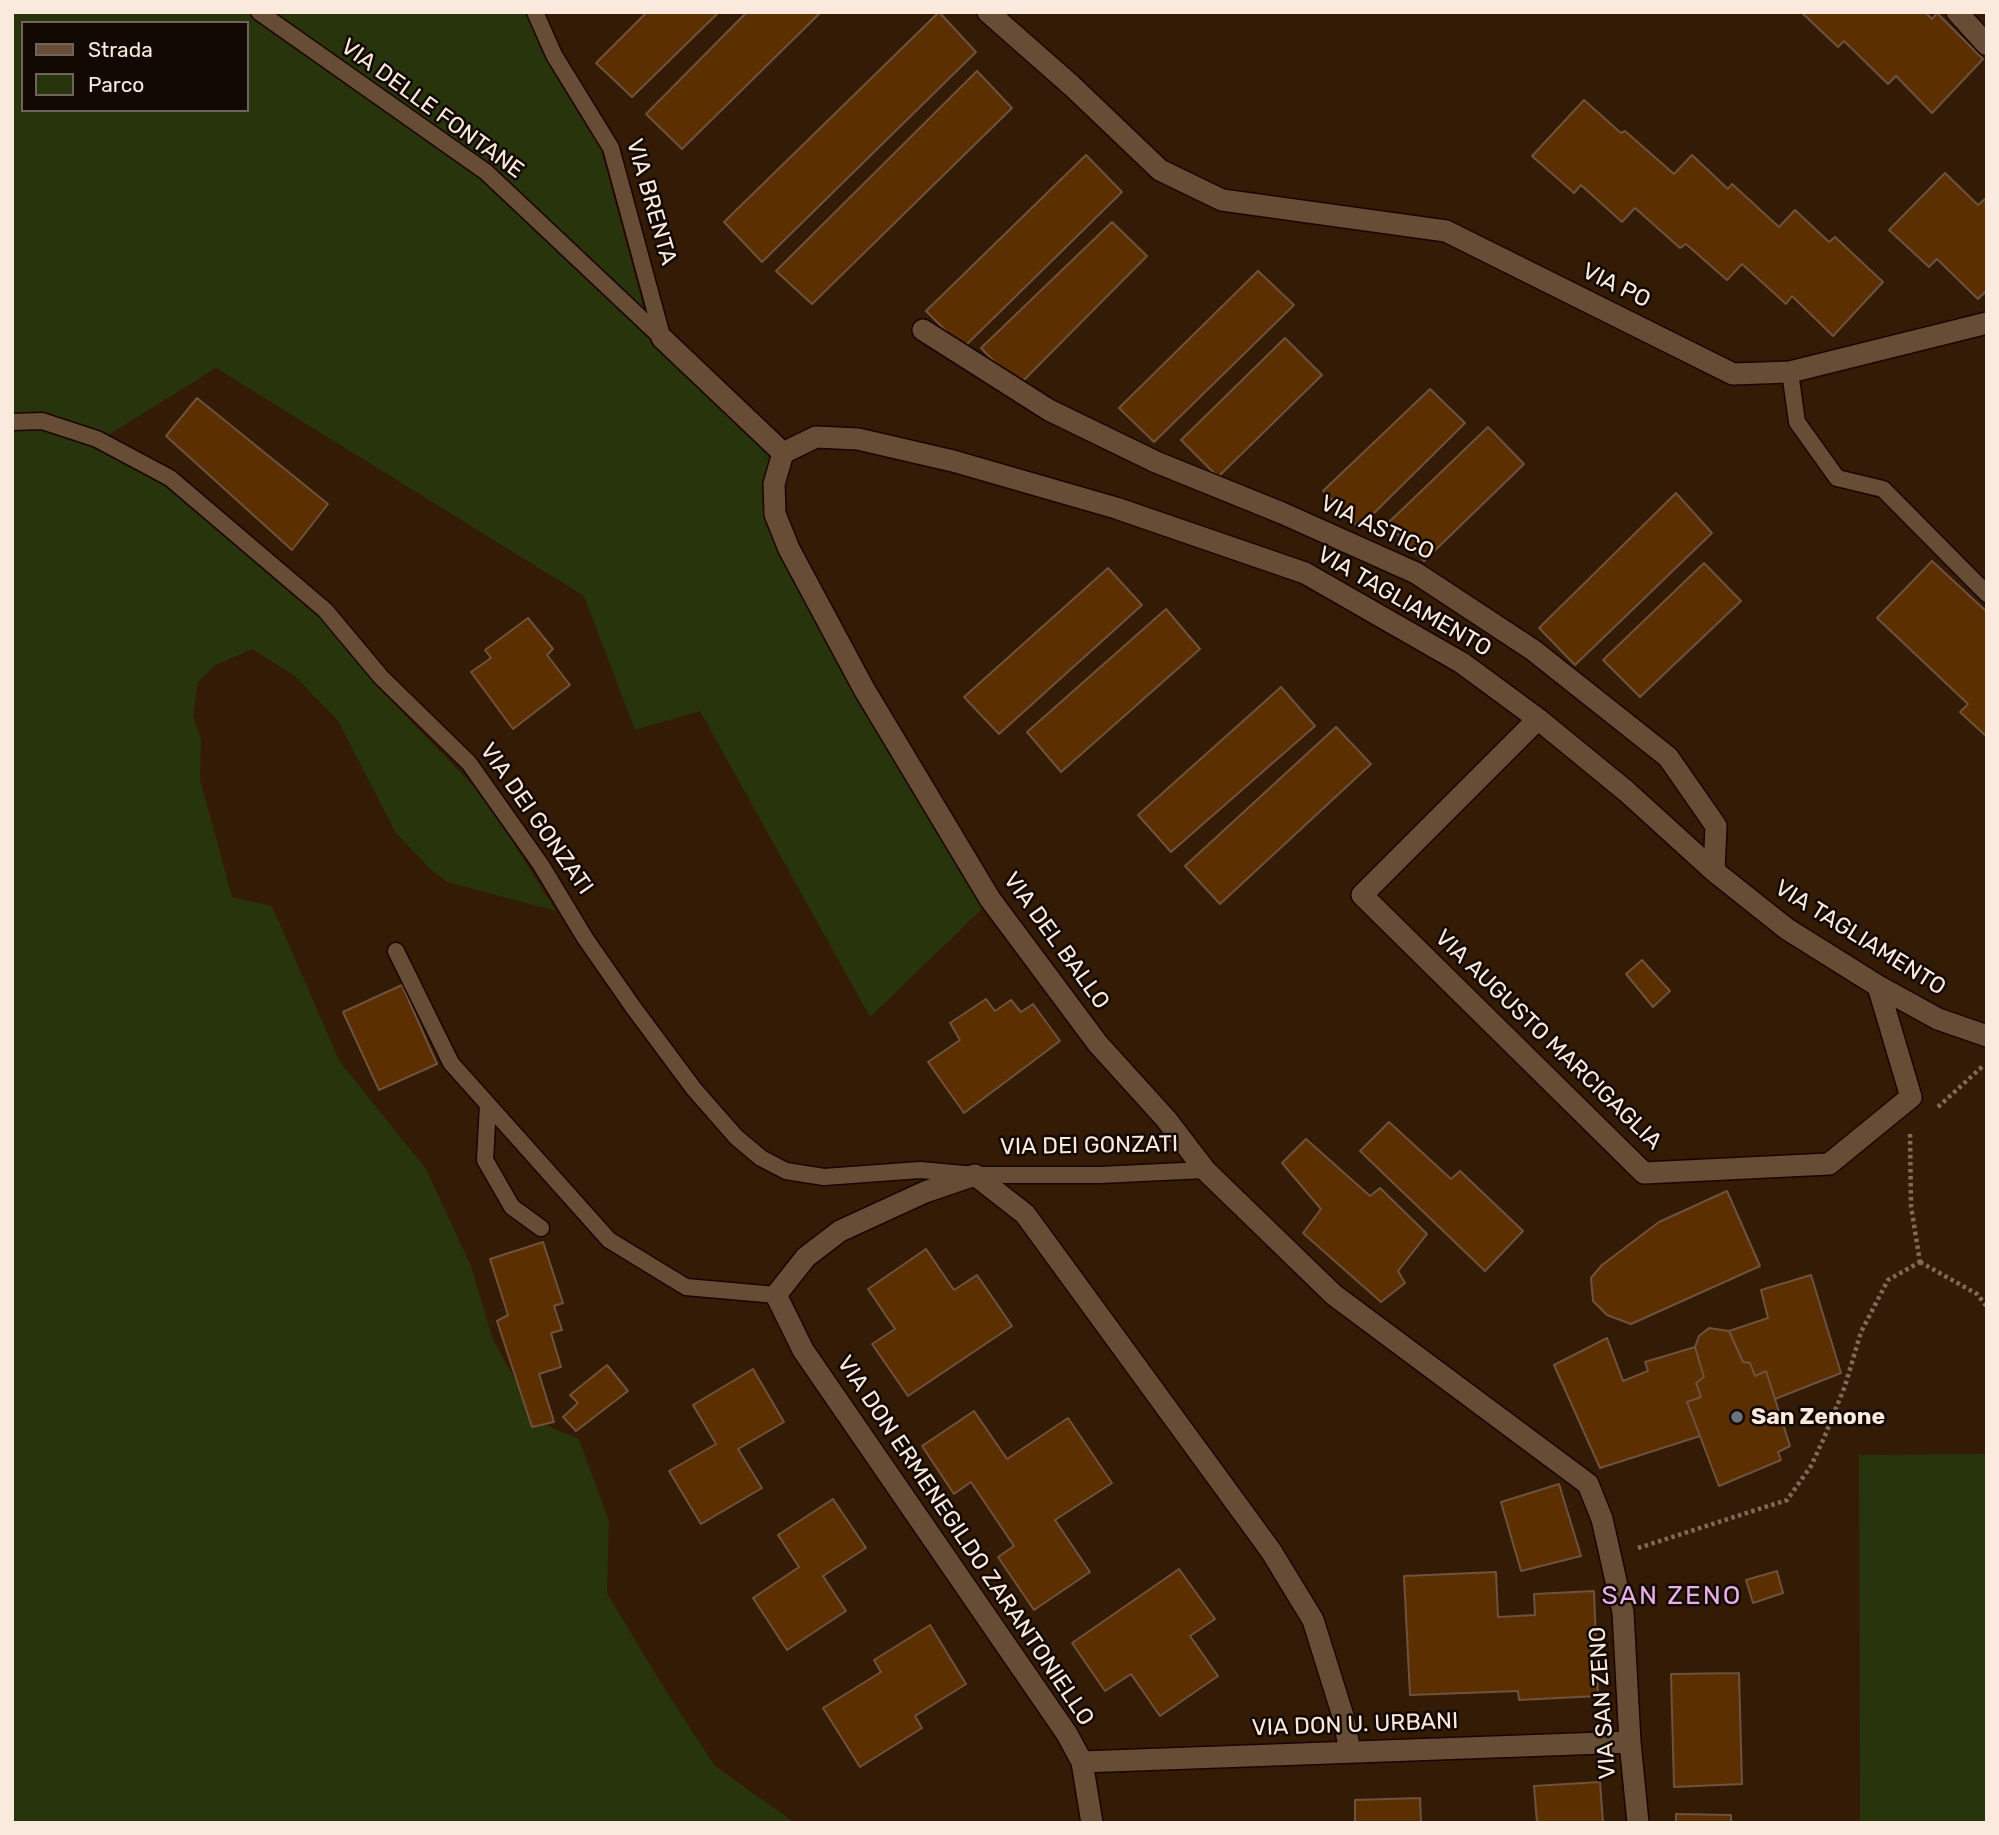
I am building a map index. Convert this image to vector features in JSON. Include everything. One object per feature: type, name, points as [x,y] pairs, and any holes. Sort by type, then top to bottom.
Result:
[{"type":"street","name":"VIA PO","points":[[988,12],[1072,86],[1160,170],[1222,200],[1446,231],[1733,374],[1790,372],[1987,323]]},
{"type":"street","points":[[1957,12],[1987,46]]},
{"type":"street","name":"VIA ASTICO","points":[[923,330],[1049,410],[1156,462],[1282,513],[1416,573],[1533,650],[1668,757],[1716,826],[1714,871]]},
{"type":"street","points":[[662,338],[783,453]]},
{"type":"street","name":"VIA TAGLIAMENTO","points":[[783,453],[816,438],[858,439],[953,461],[1116,508],[1305,573],[1462,663],[1538,719],[1626,791],[1714,871],[1787,929],[1878,986],[1938,1019],[1987,1037]]},
{"type":"street","name":"VIA DEL BALLO","points":[[783,453],[774,484],[775,514],[789,549],[864,689],[990,899],[1098,1044],[1166,1119],[1205,1170],[1334,1295],[1434,1367]]},
{"type":"street","name":"VIA AUGUSTO MARCIGAGLIA","points":[[1538,719],[1362,895],[1644,1173],[1829,1164],[1911,1097],[1878,986]]},
{"type":"street","points":[[975,1175],[1025,1214],[1271,1551],[1313,1620],[1343,1716],[1350,1752]]},
{"type":"street","name":"VIA DEI GONZATI","points":[[776,1295],[806,1257],[840,1231],[925,1192],[975,1175]]},
{"type":"street","name":"VIA DON ERMENEGILDO ZARANTONIELLO","points":[[776,1295],[803,1350],[1068,1734],[1082,1762],[1092,1823]]},
{"type":"street","name":"VIA SAN ZENO","points":[[1434,1367],[1588,1484],[1602,1519],[1623,1612],[1630,1742],[1638,1823]]},
{"type":"street","name":"VIA DON U. URBANI","points":[[1082,1762],[1630,1742]]},
{"type":"lane","name":"VIA DELLE FONTANE","points":[[259,12],[486,172],[662,338]]},
{"type":"lane","name":"VIA BRENTA","points":[[535,12],[554,55],[611,148],[662,338]]},
{"type":"lane","points":[[1790,372],[1797,422],[1837,478],[1883,489],[1987,594]]},
{"type":"lane","name":"VIA DEI GONZATI","points":[[12,422],[42,421],[97,439],[170,478],[325,610],[381,677],[469,763],[541,864],[585,938],[633,1007],[694,1089],[736,1137],[761,1158],[786,1171],[824,1177],[920,1170],[975,1175],[1100,1175],[1205,1170]]},
{"type":"lane","points":[[396,951],[451,1063],[609,1240],[686,1287],[776,1295]]},
{"type":"lane","points":[[488,1105],[485,1160],[512,1207],[541,1228]]},
{"type":"path","points":[[1929,1115],[1987,1062]]},
{"type":"path","points":[[1910,1133],[1911,1206],[1920,1262]]},
{"type":"path","points":[[1920,1262],[1977,1294],[1987,1307]]},
{"type":"path","points":[[1611,1557],[1787,1500],[1811,1466],[1824,1438],[1845,1386],[1860,1332],[1888,1280],[1920,1262]]},
{"type":"green space","points":[[12,12],[535,12],[558,80],[601,149],[653,343],[770,453],[766,504],[779,554],[983,908],[870,1017],[700,711],[635,730],[584,596],[216,368],[91,446],[164,485],[318,615],[376,685],[486,799],[556,911],[447,882],[430,869],[396,833],[338,721],[295,676],[252,649],[216,665],[198,682],[193,717],[201,739],[200,779],[232,897],[272,906],[340,1062],[426,1169],[471,1266],[493,1340],[539,1422],[579,1439],[609,1521],[607,1593],[661,1683],[715,1766],[795,1823],[12,1823]]},
{"type":"green space","points":[[1987,1454],[1987,1823],[1860,1823],[1859,1455]]},
{"type":"building","points":[[647,12],[719,12],[632,97],[596,63]]},
{"type":"building","points":[[747,12],[821,12],[682,149],[646,114]]},
{"type":"building","points":[[939,12],[976,52],[762,262],[724,222]]},
{"type":"building","points":[[1801,12],[1925,12],[1932,19],[1937,13],[1983,59],[1932,113],[1896,76],[1888,84],[1844,41],[1838,47]]},
{"type":"building","points":[[977,71],[1012,108],[812,304],[776,271]]},
{"type":"building","points":[[1584,100],[1674,174],[1692,155],[1728,189],[1732,184],[1779,227],[1795,210],[1829,242],[1835,237],[1883,282],[1833,336],[1792,296],[1786,304],[1742,264],[1727,280],[1686,244],[1680,248],[1635,208],[1622,222],[1581,185],[1574,193],[1532,156]]},
{"type":"building","points":[[1086,155],[1122,192],[963,348],[926,311]]},
{"type":"building","points":[[1945,173],[1978,205],[1985,199],[1987,201],[1987,290],[1978,299],[1937,259],[1929,267],[1889,230]]},
{"type":"building","points":[[1112,222],[1147,256],[1018,386],[981,348]]},
{"type":"building","points":[[1258,271],[1294,305],[1154,442],[1119,408]]},
{"type":"building","points":[[1285,338],[1322,375],[1218,477],[1181,440]]},
{"type":"building","points":[[1430,389],[1465,423],[1359,528],[1323,491]]},
{"type":"building","points":[[197,398],[328,504],[292,550],[166,436]]},
{"type":"building","points":[[1488,427],[1524,464],[1424,561],[1387,524]]},
{"type":"building","points":[[1676,493],[1712,533],[1575,665],[1539,628]]},
{"type":"building","points":[[1932,561],[1987,612],[1987,737],[1960,712],[1968,704],[1877,618]]},
{"type":"building","points":[[1704,563],[1741,601],[1640,697],[1603,660]]},
{"type":"building","points":[[1108,568],[1142,605],[999,734],[964,697]]},
{"type":"building","points":[[1166,609],[1200,649],[1061,772],[1027,732]]},
{"type":"building","points":[[528,618],[553,649],[547,655],[570,685],[513,729],[471,672],[491,658],[485,650]]},
{"type":"building","points":[[1281,687],[1315,726],[1171,852],[1138,815]]},
{"type":"building","points":[[1336,727],[1371,764],[1220,904],[1185,866]]},
{"type":"building","points":[[1642,960],[1670,991],[1653,1007],[1626,974]]},
{"type":"building","points":[[402,985],[437,1064],[379,1090],[343,1012]]},
{"type":"building","points":[[986,999],[995,1011],[1011,1000],[1021,1012],[1033,1004],[1060,1041],[964,1113],[928,1062],[960,1040],[950,1023]]},
{"type":"building","points":[[1389,1122],[1451,1179],[1460,1171],[1523,1231],[1485,1271],[1360,1151]]},
{"type":"building","points":[[1306,1139],[1370,1196],[1380,1188],[1427,1234],[1398,1271],[1405,1283],[1381,1302],[1303,1233],[1321,1209],[1282,1163]]},
{"type":"building","points":[[1727,1191],[1760,1266],[1631,1324],[1607,1315],[1593,1301],[1591,1278],[1602,1265],[1659,1222]]},
{"type":"building","points":[[543,1242],[563,1303],[554,1306],[562,1330],[551,1333],[561,1367],[539,1374],[554,1422],[532,1427],[497,1321],[508,1315],[490,1259]]},
{"type":"building","points":[[926,1249],[954,1290],[977,1275],[1012,1326],[908,1396],[872,1344],[895,1329],[868,1289]]},
{"type":"building","points":[[1811,1275],[1841,1373],[1775,1399],[1766,1371],[1755,1376],[1750,1363],[1743,1362],[1729,1331],[1768,1318],[1761,1290]]},
{"type":"building","name":"San Zenone","points":[[1709,1328],[1729,1331],[1743,1362],[1750,1363],[1755,1376],[1766,1371],[1790,1446],[1778,1452],[1781,1460],[1719,1486],[1687,1402],[1701,1397],[1696,1383],[1704,1377],[1695,1347],[1699,1336]]},
{"type":"building","points":[[1607,1338],[1623,1381],[1648,1371],[1645,1362],[1695,1347],[1704,1377],[1696,1383],[1701,1397],[1687,1402],[1700,1436],[1600,1468],[1554,1365]]},
{"type":"building","points":[[607,1365],[628,1391],[576,1431],[563,1417],[578,1403],[570,1395]]},
{"type":"building","points":[[753,1369],[784,1422],[738,1449],[762,1488],[701,1524],[669,1471],[716,1444],[693,1405]]},
{"type":"building","points":[[974,1411],[1007,1459],[1068,1418],[1112,1483],[1055,1520],[1090,1572],[1034,1610],[998,1557],[1014,1546],[971,1482],[954,1494],[922,1446]]},
{"type":"building","points":[[1559,1484],[1581,1556],[1521,1571],[1501,1502]]},
{"type":"building","points":[[833,1499],[866,1548],[823,1576],[846,1611],[787,1650],[753,1598],[799,1567],[778,1535]]},
{"type":"building","points":[[1179,1569],[1215,1619],[1190,1636],[1218,1676],[1160,1716],[1131,1674],[1105,1691],[1072,1643]]},
{"type":"building","points":[[1777,1571],[1783,1593],[1753,1603],[1746,1580]]},
{"type":"building","points":[[1496,1572],[1498,1617],[1535,1615],[1534,1594],[1594,1591],[1598,1696],[1519,1700],[1518,1691],[1410,1695],[1404,1576]]},
{"type":"building","points":[[930,1625],[966,1684],[915,1716],[922,1728],[860,1767],[823,1708],[881,1672],[874,1660]]},
{"type":"building","points":[[1739,1673],[1742,1784],[1674,1787],[1671,1674]]},
{"type":"building","points":[[1600,1782],[1603,1823],[1537,1823],[1534,1786]]},
{"type":"building","points":[[1420,1798],[1421,1823],[1355,1823],[1355,1800]]},
{"type":"building","points":[[1676,1814],[1731,1815],[1731,1823],[1676,1823]]},
{"type":"place","name":"San Zenone","points":[[1737,1417]]},
{"type":"district","name":"SAN ZENO","points":[[1672,1596]]}]
